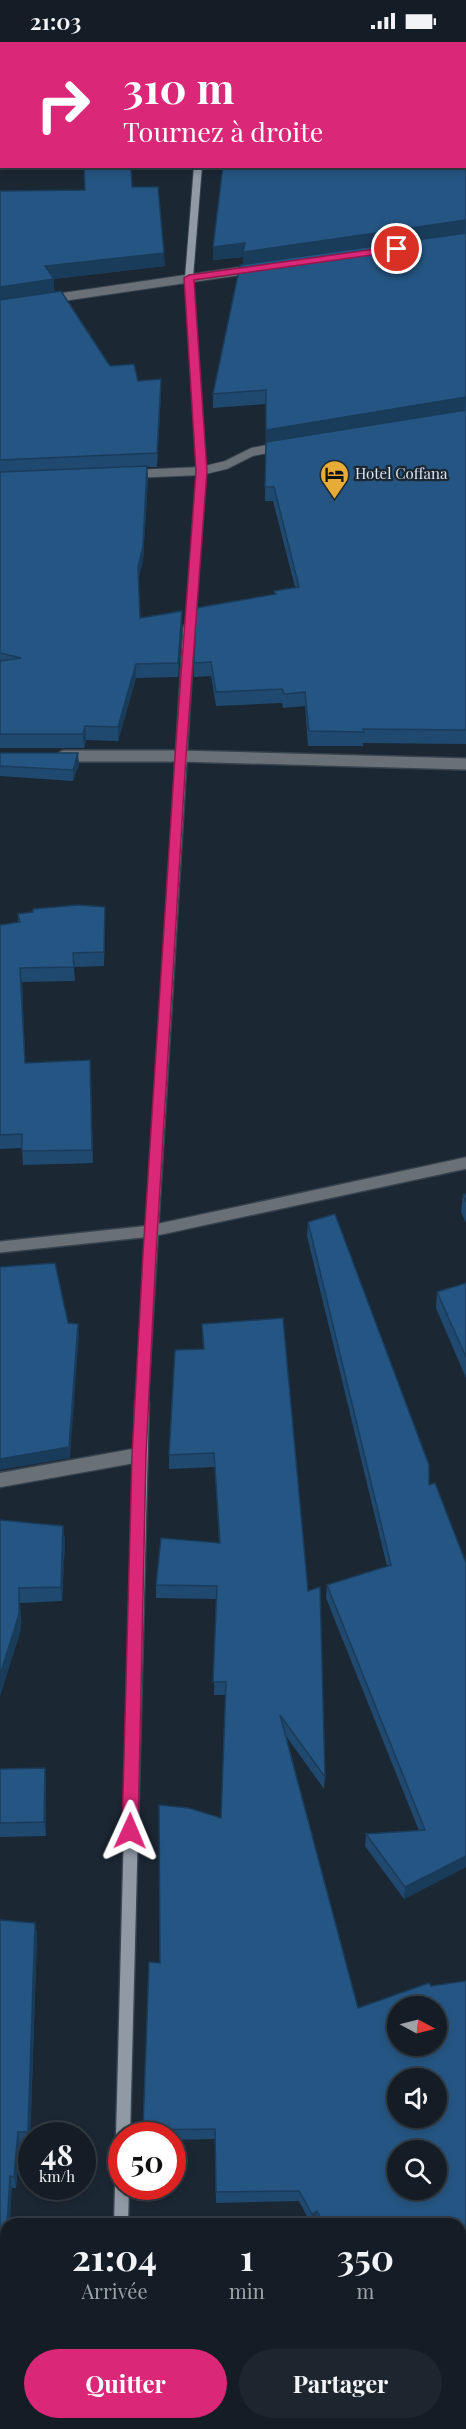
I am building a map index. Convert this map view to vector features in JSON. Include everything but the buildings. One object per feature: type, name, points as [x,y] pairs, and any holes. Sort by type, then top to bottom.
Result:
[{"type":"main road","points":[[123,2122],[139,1455],[180,756],[201,471],[189,278],[198,168]]},
{"type":"main road","points":[[121,2218],[122,2200]]},
{"type":"street","points":[[35,302],[258,268]]},
{"type":"street","points":[[118,475],[201,471],[226,465],[252,452],[289,445]]},
{"type":"street","points":[[56,756],[180,756],[466,764]]},
{"type":"street","points":[[0,1247],[151,1231],[466,1163]]},
{"type":"street","points":[[0,1480],[139,1455]]},
{"type":"place","name":"Hotel Coffana","points":[[334,500]]},
{"type":"route","points":[[130,1831],[139,1455],[149,1254],[180,756],[201,471],[189,278],[397,249]]}]
